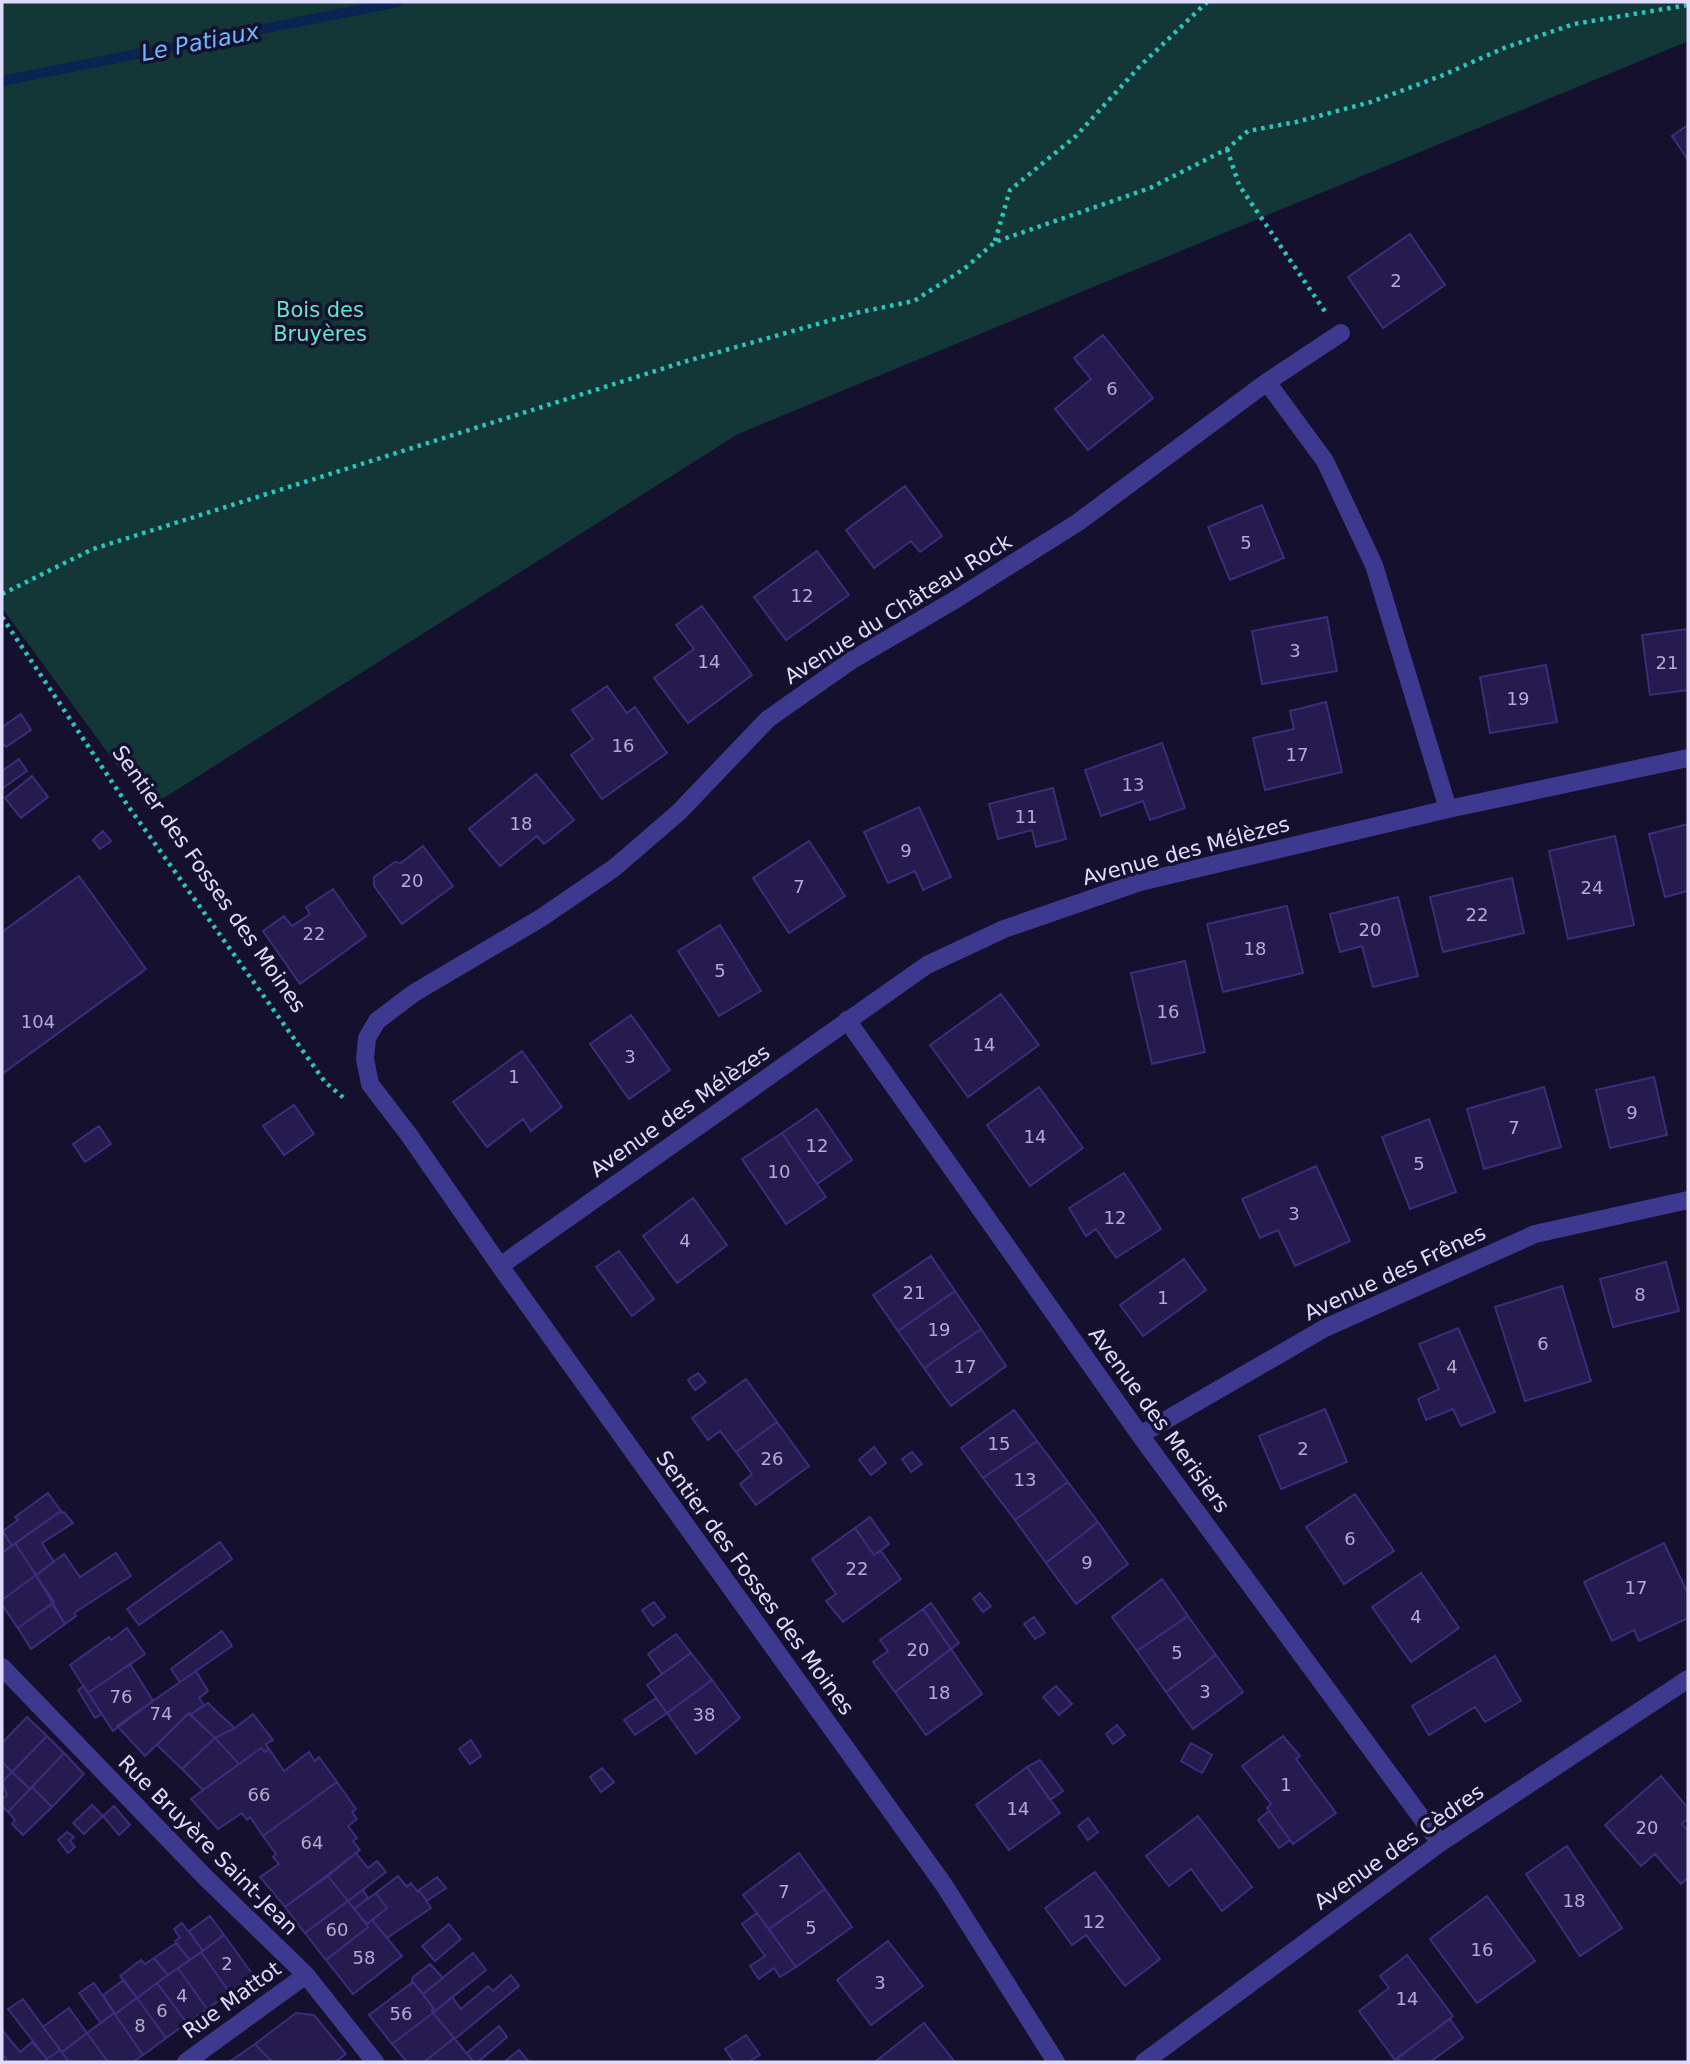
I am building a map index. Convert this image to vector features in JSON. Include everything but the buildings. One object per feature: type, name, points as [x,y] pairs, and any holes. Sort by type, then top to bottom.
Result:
[{"type":"street","name":"Avenue du Château Rock","points":[[367,1038],[377,1021],[414,993],[541,918],[614,868],[679,812],[768,719],[852,660],[953,601],[1077,523],[1267,382],[1341,333]]},
{"type":"street","points":[[1267,382],[1325,461],[1374,565],[1448,809]]},
{"type":"street","name":"Avenue des Mélèzes","points":[[500,1266],[927,965],[1004,929],[1140,882],[1448,809],[1688,758]]},
{"type":"street","name":"Avenue des Merisiers","points":[[847,1020],[1140,1435],[1440,1843]]},
{"type":"street","name":"Sentier des Fosses des Moines","points":[[367,1038],[365,1059],[370,1084],[944,1885],[1056,2062]]},
{"type":"street","name":"Avenue des Frênes","points":[[1140,1435],[1325,1328],[1535,1234],[1688,1200]]},
{"type":"street","name":"Rue Bruyère Saint-Jean","points":[[2,1667],[206,1878],[306,1975],[375,2062]]},
{"type":"street","name":"Avenue des Cèdres","points":[[1144,2062],[1440,1843],[1688,1679]]},
{"type":"street","name":"Rue Mattot","points":[[186,2062],[306,1975]]},
{"type":"path","points":[[995,242],[1010,190],[1076,136],[1140,66],[1207,2]]},
{"type":"path","points":[[2,594],[93,548],[687,362],[860,312],[914,301],[964,269],[995,242],[1150,188],[1227,149],[1248,131],[1296,122],[1371,102],[1441,76],[1504,48],[1574,24],[1688,5]]},
{"type":"path","points":[[1227,149],[1239,184],[1341,333]]},
{"type":"path","name":"Sentier des Fosses des Moines","points":[[2,617],[128,806],[325,1082],[353,1106]]},
{"type":"green space","name":"Bois des Bruyères","points":[[2,2],[1688,2],[1688,44],[1686,42],[738,434],[148,808],[2,608]]},
{"type":"waterway","name":"Le Patiaux","points":[[2,81],[398,2]]}]
